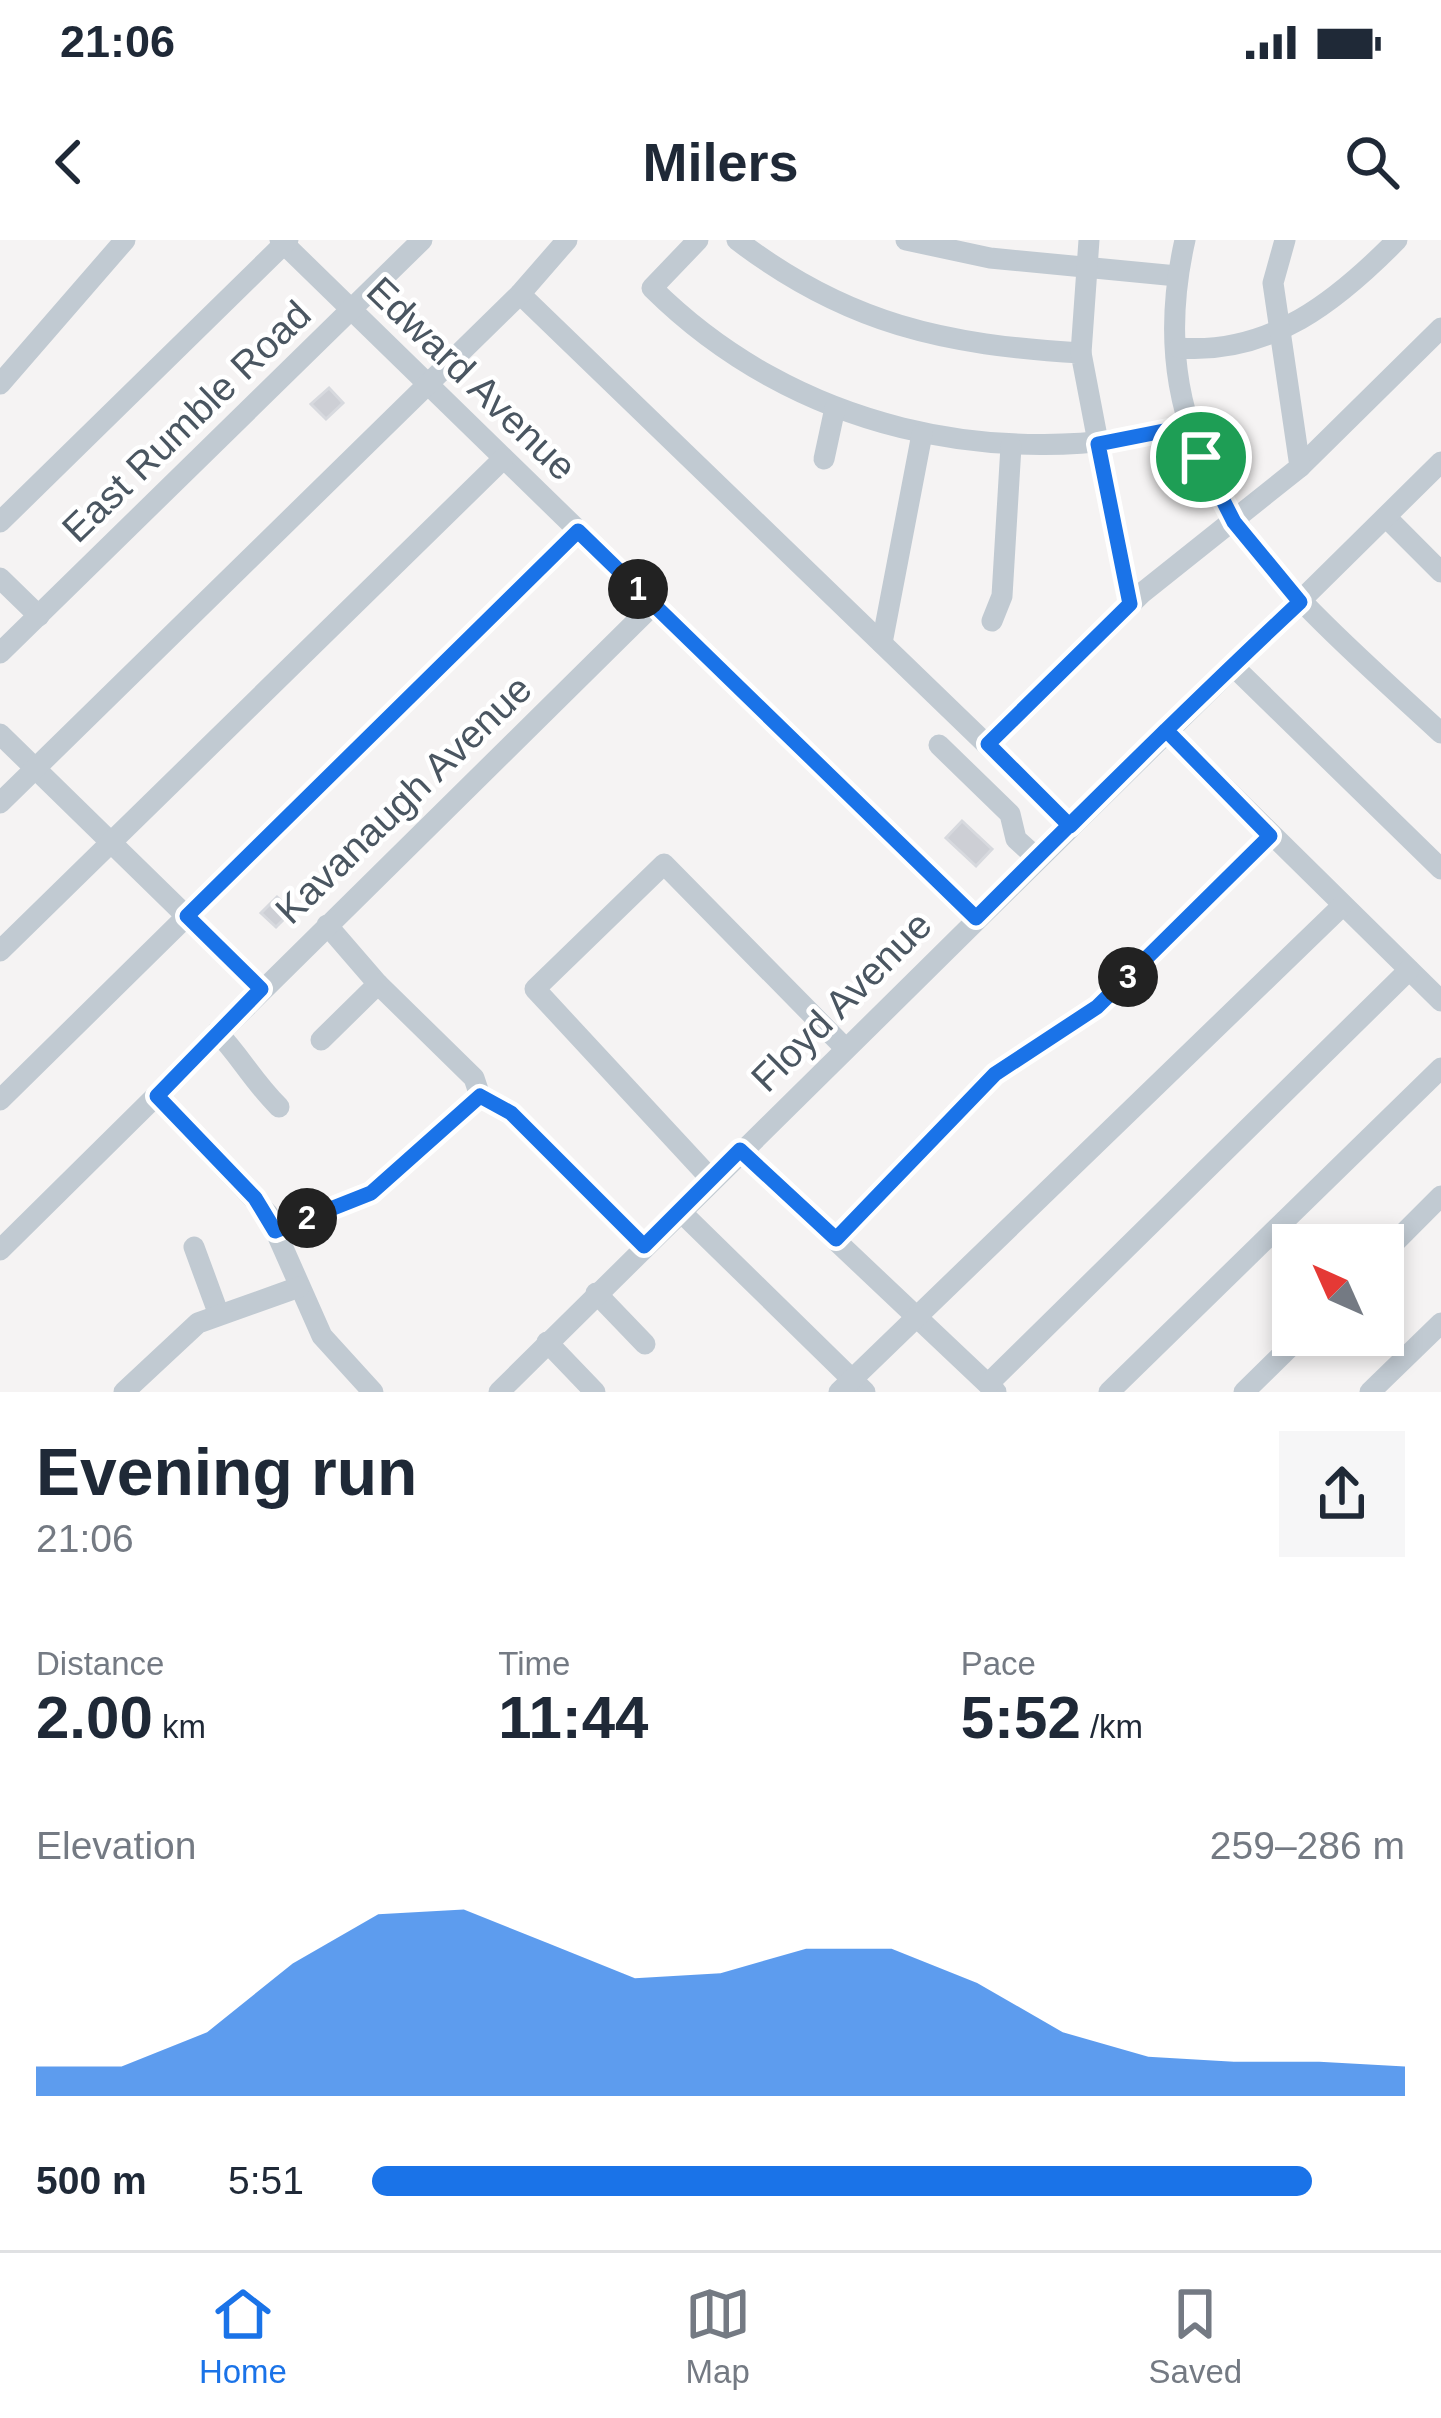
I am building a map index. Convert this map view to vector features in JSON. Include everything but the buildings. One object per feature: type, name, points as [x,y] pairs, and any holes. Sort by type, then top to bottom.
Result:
[{"type":"street","points":[[0,384],[125,240]]},
{"type":"street","name":"East Rumble Road","points":[[0,653],[422,240]]},
{"type":"street","points":[[0,802],[428,386],[567,240]]},
{"type":"street","points":[[698,240],[652,288],[745,362],[835,408],[922,434],[1011,446],[1098,444],[1189,426]]},
{"type":"street","points":[[737,240],[799,285],[886,325],[986,347],[1081,353]]},
{"type":"street","points":[[907,240],[992,249],[1087,270],[1178,276]]},
{"type":"street","points":[[1089,240],[1081,353],[1130,604]]},
{"type":"street","points":[[1185,240],[1178,276],[1179,348],[1189,426],[1234,522],[1300,602],[1441,733]]},
{"type":"street","points":[[1285,240],[1273,283],[1300,466]]},
{"type":"street","points":[[1179,348],[1200,350],[1282,330],[1327,307],[1397,240]]},
{"type":"street","points":[[0,521],[284,241]]},
{"type":"street","name":"Edward Avenue","points":[[284,241],[976,918]]},
{"type":"street","points":[[520,294],[1070,826]]},
{"type":"street","points":[[988,744],[1130,604],[1300,466],[1441,328]]},
{"type":"street","points":[[824,459],[835,408]]},
{"type":"street","points":[[882,643],[922,434]]},
{"type":"street","points":[[992,621],[1002,596],[1011,446]]},
{"type":"street","points":[[0,951],[503,459]]},
{"type":"street","name":"Floyd Avenue","points":[[499,1392],[1441,462]]},
{"type":"street","points":[[1386,517],[1441,572]]},
{"type":"street","points":[[0,1100],[578,531]]},
{"type":"street","points":[[0,578],[38,616]]},
{"type":"street","name":"Kavanaugh Avenue","points":[[0,1250],[654,604]]},
{"type":"street","points":[[1232,665],[1441,868]]},
{"type":"street","points":[[1166,730],[1441,1001]]},
{"type":"street","points":[[0,734],[261,989]]},
{"type":"street","points":[[940,745],[1010,814],[1016,839],[1036,858]]},
{"type":"street","points":[[836,1239],[995,1074],[1097,1007],[1270,836]]},
{"type":"street","points":[[712,1180],[536,989],[664,864],[844,1048]]},
{"type":"street","points":[[680,1210],[852,1388],[917,1314],[1342,906]]},
{"type":"street","points":[[327,925],[378,984],[474,1078],[480,1096],[511,1113],[644,1246]]},
{"type":"street","points":[[740,1150],[992,1388],[1409,970]]},
{"type":"street","points":[[321,1040],[378,984]]},
{"type":"street","points":[[217,1032],[238,1054],[241,1068],[279,1107]]},
{"type":"street","points":[[1109,1392],[1441,1068]]},
{"type":"street","points":[[157,1096],[255,1198],[322,1336],[373,1392]]},
{"type":"street","points":[[275,1231],[371,1193],[480,1096]]},
{"type":"street","points":[[1404,1233],[1441,1196]]},
{"type":"street","points":[[194,1247],[219,1315]]},
{"type":"street","points":[[124,1392],[198,1323],[298,1287]]},
{"type":"street","points":[[596,1293],[645,1344]]},
{"type":"street","points":[[1370,1392],[1441,1323]]},
{"type":"street","points":[[547,1342],[595,1392]]},
{"type":"street","points":[[1244,1392],[1280,1356]]},
{"type":"route","points":[[1201,457],[1189,426],[1098,444],[1130,604],[988,744],[1070,826],[1166,730],[1270,836],[1097,1007],[995,1074],[836,1239],[740,1150],[644,1246],[511,1113],[480,1096],[442,1134],[422,1142],[371,1193],[275,1231],[255,1198],[157,1096],[261,989],[187,916],[578,531],[976,918],[1070,826],[1166,730],[1300,602],[1234,522],[1201,457]]}]
